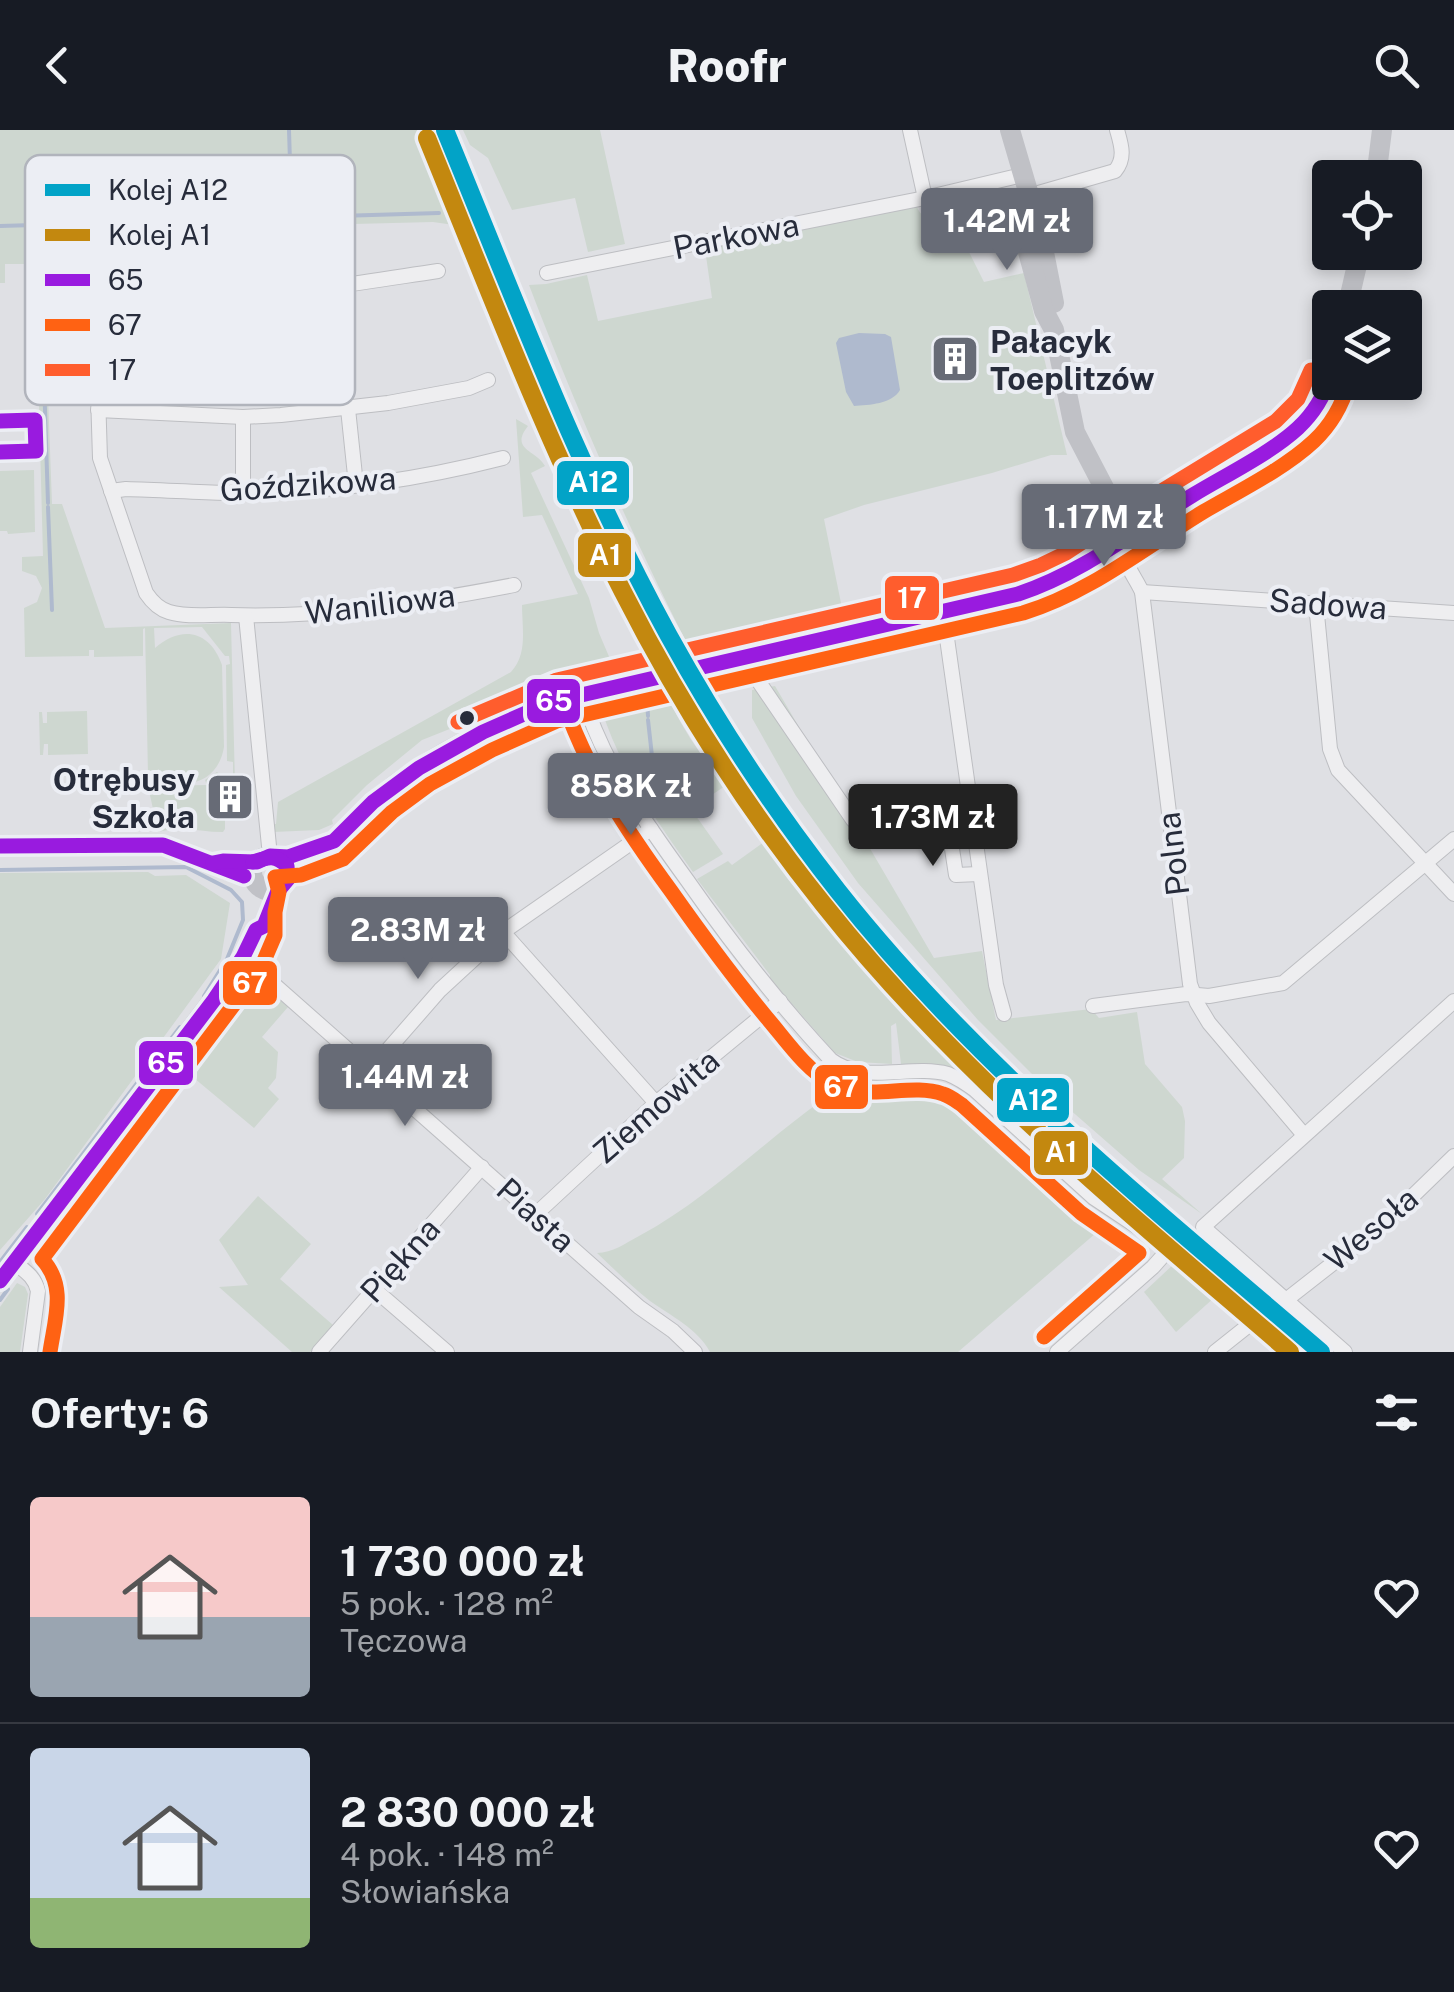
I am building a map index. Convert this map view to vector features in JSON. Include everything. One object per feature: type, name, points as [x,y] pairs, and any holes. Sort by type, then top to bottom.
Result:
[{"type":"main road","points":[[1010,130],[1040,232],[1056,310],[1054,330],[1075,432],[1124,526],[1123,540]]},
{"type":"main road","points":[[1378,160],[1382,130]]},
{"type":"main road","points":[[0,1281],[214,1000],[256,930],[264,926],[269,873],[325,855],[377,798],[440,754],[551,702],[1048,584],[1288,437],[1308,420],[1322,400]]},
{"type":"street","points":[[910,130],[926,198]]},
{"type":"street","points":[[1029,200],[1115,171],[1122,155],[1117,130]]},
{"type":"street","name":"Parkowa","points":[[548,273],[926,198],[1022,175]]},
{"type":"street","points":[[355,284],[438,271]]},
{"type":"street","points":[[98,410],[243,417],[348,409],[469,388],[488,380]]},
{"type":"street","name":"Waniliowa","points":[[98,405],[100,458],[146,593],[162,609],[175,614],[246,616],[346,612],[514,585]]},
{"type":"street","points":[[348,409],[356,485]]},
{"type":"street","points":[[243,417],[243,492]]},
{"type":"street","name":"Goździkowa","points":[[111,490],[243,492],[356,485],[503,458]]},
{"type":"street","name":"Polna","points":[[1123,540],[1124,560],[1142,592],[1188,977],[1209,1023],[1304,1134]]},
{"type":"street","name":"Sadowa","points":[[1142,592],[1454,613]]},
{"type":"street","points":[[1316,604],[1330,749],[1338,770],[1454,894]]},
{"type":"street","points":[[943,610],[996,985],[1004,1014]]},
{"type":"street","points":[[0,846],[154,844],[176,848],[226,872],[269,873],[246,616]]},
{"type":"street","points":[[742,657],[852,820],[968,798]]},
{"type":"street","points":[[582,694],[606,757],[651,829],[717,922],[828,1057],[840,1066],[861,1072],[939,1072],[968,1085],[1094,1198],[1168,1249],[1291,1352]]},
{"type":"street","points":[[945,802],[956,875],[980,874]]},
{"type":"street","points":[[371,1069],[440,990],[503,932],[651,829]]},
{"type":"street","points":[[1093,1006],[1186,994],[1209,996],[1283,984],[1454,839]]},
{"type":"street","points":[[503,932],[656,1103]]},
{"type":"street","name":"Piasta","points":[[243,956],[639,1307],[696,1352]]},
{"type":"street","points":[[1346,1352],[1203,1227],[1454,1001]]},
{"type":"street","name":"Ziemowita","points":[[536,1214],[656,1103],[780,1002]]},
{"type":"street","name":"Wesoła","points":[[1286,1300],[1386,1221],[1454,1156]]},
{"type":"street","name":"Piękna","points":[[319,1352],[482,1168]]},
{"type":"street","points":[[1057,1352],[1168,1249]]},
{"type":"street","points":[[14,1262],[30,1274],[38,1291],[30,1352]]},
{"type":"street","points":[[374,1289],[446,1352]]},
{"type":"street","points":[[1216,1352],[1254,1321]]},
{"type":"shaded area","points":[[0,130],[425,130],[558,431],[675,666],[653,669],[646,656],[653,650],[562,458],[551,456],[551,430],[534,423],[454,225],[355,224],[355,155],[25,155],[25,264],[5,264],[5,283],[0,283]]},
{"type":"shaded area","points":[[463,130],[600,130],[625,244],[588,252],[575,198],[512,210],[488,158],[470,145]]},
{"type":"shaded area","points":[[917,207],[928,219],[956,226],[984,282],[1024,273],[1067,455],[1051,455],[824,519],[843,613],[826,617],[821,630],[780,640],[765,636],[707,649],[710,658],[696,661],[607,476],[529,285],[587,275],[598,321],[712,298],[705,249]]},
{"type":"shaded area","points":[[39,405],[48,405],[52,504],[62,504],[105,628],[231,623],[235,784],[225,785],[223,832],[158,832],[148,786],[207,785],[205,780],[217,772],[225,780],[233,780],[233,762],[227,761],[229,656],[202,627],[154,628],[155,648],[184,634],[202,638],[217,653],[222,665],[224,747],[215,769],[198,781],[178,781],[158,769],[157,774],[148,775],[145,628],[143,656],[94,657],[94,650],[89,650],[89,656],[25,657],[24,608],[37,602],[42,588],[36,576],[22,571],[22,557],[43,556]]},
{"type":"shaded area","points":[[516,419],[528,426],[523,445],[545,466],[531,473],[589,598],[616,673],[602,677],[602,682],[552,693],[550,689],[422,740],[367,785],[332,820],[333,824],[319,830],[273,832],[278,802],[511,672],[522,649],[522,605],[578,594],[542,515],[523,517]]},
{"type":"shaded area","points":[[34,470],[35,532],[0,531],[0,471]]},
{"type":"shaded area","points":[[775,686],[934,958],[982,951],[996,1020],[1091,1009],[1099,1018],[1137,1012],[1145,1064],[1182,1107],[1185,1121],[1184,1158],[1162,1179],[1202,1214],[1139,1170],[1052,1094],[978,1020],[858,883],[796,796],[752,718],[752,690]]},
{"type":"shaded area","points":[[665,690],[692,740],[728,784],[691,809],[723,854],[693,872],[630,775],[602,711],[605,705]]},
{"type":"shaded area","points":[[87,711],[88,754],[48,755],[48,744],[44,744],[40,755],[39,712],[43,723],[47,723],[47,712]]},
{"type":"shaded area","points":[[771,837],[894,982],[972,1066],[1106,1189],[1191,1257],[1189,1260],[1101,1197],[968,1076],[945,1065],[901,1064],[896,1023],[891,1026],[892,1064],[858,1062],[835,1053],[770,979],[697,879],[728,861],[732,865]]},
{"type":"shaded area","points":[[148,872],[155,876],[186,875],[230,903],[221,959],[45,1199],[0,1250],[0,873]]},
{"type":"shaded area","points":[[252,975],[288,1007],[262,1037],[278,1052],[276,1078],[268,1088],[279,1099],[254,1128],[182,1068]]},
{"type":"shaded area","points":[[810,1054],[833,1074],[847,1080],[877,1082],[878,1088],[932,1085],[957,1094],[1047,1177],[1145,1249],[1146,1259],[1135,1247],[1130,1250],[1103,1227],[958,1352],[710,1352],[691,1330],[643,1295],[597,1253],[624,1244],[666,1220],[837,1090]]},
{"type":"shaded area","points":[[258,1196],[311,1244],[280,1279],[333,1325],[310,1352],[292,1352],[219,1287],[248,1285],[219,1240]]},
{"type":"shaded area","points":[[1176,1262],[1216,1296],[1176,1332],[1144,1292]]},
{"type":"shaded area","points":[[17,1283],[28,1294],[20,1352],[0,1352],[0,1307]]},
{"type":"water","points":[[859,333],[891,337],[900,390],[886,401],[854,406],[846,392],[836,343],[839,338]]},
{"type":"waterway","points":[[289,130],[290,155]]},
{"type":"waterway","points":[[355,215],[439,213]]},
{"type":"waterway","points":[[0,226],[25,225]]},
{"type":"waterway","points":[[45,405],[48,503]]},
{"type":"waterway","points":[[48,507],[52,610]]},
{"type":"waterway","points":[[647,700],[648,716]]},
{"type":"waterway","points":[[648,720],[654,774]]},
{"type":"waterway","points":[[655,779],[660,815]]},
{"type":"waterway","points":[[0,870],[186,867],[231,890],[242,902],[243,920],[227,959],[204,996]]},
{"type":"waterway","points":[[176,1065],[245,975]]},
{"type":"waterway","points":[[37,1214],[180,1027]]},
{"type":"waterway","points":[[135,1120],[142,1111]]},
{"type":"waterway","points":[[56,1223],[117,1143]]},
{"type":"waterway","points":[[0,1262],[27,1227]]},
{"type":"waterway","points":[[0,1300],[8,1289]]},
{"type":"rail line","name":"A12","points":[[445,130],[550,386],[637,575],[707,702],[792,830],[892,955],[1007,1076],[1131,1189],[1321,1352]]},
{"type":"rail line","name":"A1","points":[[427,138],[520,367],[623,592],[667,674],[768,831],[876,967],[988,1084],[1290,1352]]},
{"type":"transit line","name":"17","points":[[458,722],[557,680],[1013,575],[1041,565],[1276,421],[1298,399],[1311,370]]},
{"type":"transit line","name":"65","points":[[213,863],[288,857],[334,841],[373,802],[419,768],[483,732],[551,702],[1018,594],[1042,585],[1086,563],[1275,446],[1298,428],[1320,400]]},
{"type":"transit line","name":"67","points":[[50,1352],[57,1291],[42,1259],[260,970],[275,935],[279,892],[275,877],[301,875],[343,859],[392,812],[430,784],[557,721],[1023,613],[1071,594],[1302,451],[1331,422],[1342,400]]},
{"type":"transit line","name":"65","points":[[0,421],[35,420],[36,451],[0,452]]},
{"type":"transit line","name":"67","points":[[563,700],[596,776],[639,846],[694,924],[804,1062],[845,1089],[930,1091],[951,1097],[1081,1213],[1139,1253],[1044,1337]]},
{"type":"transit line","name":"65","points":[[0,846],[163,845],[244,876]]},
{"type":"transit line","name":"65","points":[[0,1281],[214,1000],[256,930],[264,926],[278,891],[288,879],[287,866],[271,858],[253,862]]},
{"type":"place","name":"Pałacyk Toeplitzów","points":[[955,359]]},
{"type":"place","name":"Otrębusy Szkoła","points":[[230,797]]}]
